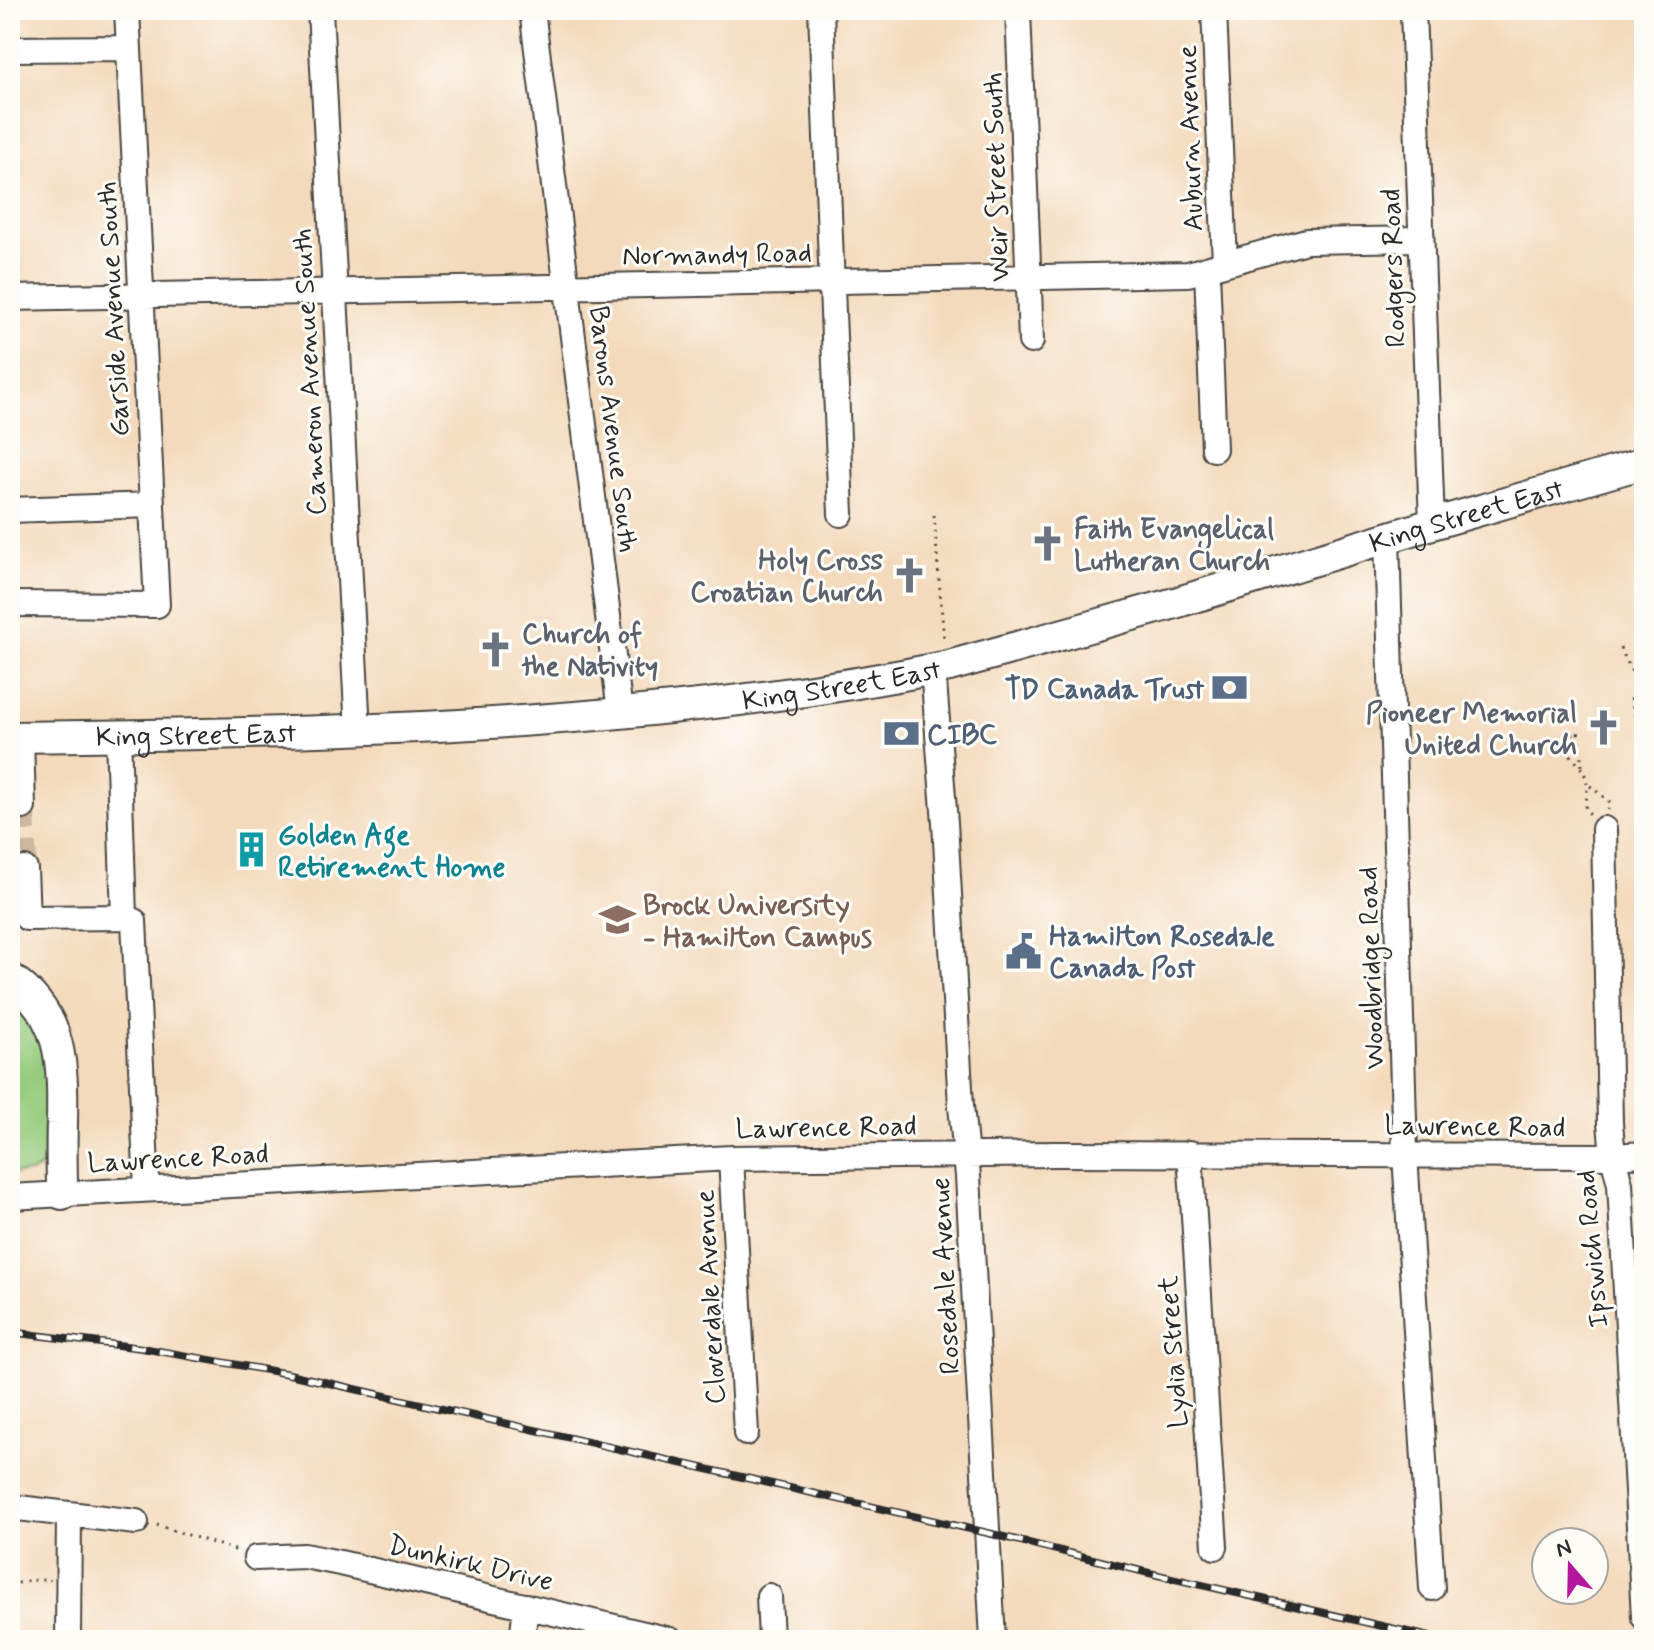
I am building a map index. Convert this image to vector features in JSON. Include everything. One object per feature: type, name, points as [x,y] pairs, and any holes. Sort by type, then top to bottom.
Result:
[{"type":"main road","name":"King Street East","points":[[16,737],[358,731],[620,712],[780,694],[938,655],[1175,603],[1644,463]]},
{"type":"main road","points":[[10,978],[34,999],[55,1032],[63,1087],[62,1194]]},
{"type":"street","name":"Garside Avenue South","points":[[10,604],[157,605],[127,10]]},
{"type":"street","name":"Cameron Avenue South","points":[[320,10],[358,731]]},
{"type":"street","name":"Barons Avenue South","points":[[532,10],[620,712]]},
{"type":"street","points":[[821,10],[841,514]]},
{"type":"street","name":"Weir Street South","points":[[1018,10],[1031,341]]},
{"type":"street","name":"Auburn Avenue","points":[[1214,10],[1214,449]]},
{"type":"street","name":"Rodgers Road","points":[[1413,10],[1432,524]]},
{"type":"street","points":[[10,49],[129,48]]},
{"type":"street","name":"Normandy Road","points":[[10,298],[1188,274],[1306,241],[1421,239]]},
{"type":"street","points":[[10,510],[152,505]]},
{"type":"street","name":"Woodbridge Road","points":[[1387,538],[1405,1154],[1432,1588]]},
{"type":"street","name":"Rosedale Avenue","points":[[938,655],[993,1640]]},
{"type":"street","points":[[118,735],[124,917]]},
{"type":"street","points":[[16,737],[23,807]]},
{"type":"street","name":"Ipswich Road","points":[[1604,829],[1610,1123],[1620,1184],[1644,1617]]},
{"type":"street","points":[[25,869],[27,918],[124,917],[134,921],[147,1189]]},
{"type":"street","name":"Lawrence Road","points":[[10,1197],[731,1158],[1190,1153],[1644,1154]]},
{"type":"street","name":"Lydia Street","points":[[1190,1153],[1215,1547]]},
{"type":"street","name":"Cloverdale Avenue","points":[[731,1158],[746,1433]]},
{"type":"street","points":[[10,1507],[136,1522]]},
{"type":"street","points":[[68,1640],[69,1514]]},
{"type":"street","name":"Dunkirk Drive","points":[[256,1558],[304,1556],[670,1640]]},
{"type":"street","points":[[769,1596],[771,1640]]},
{"type":"street","points":[[522,1640],[526,1606]]},
{"type":"path","points":[[934,515],[938,655]]},
{"type":"path","points":[[1620,648],[1638,684],[1631,697],[1641,745]]},
{"type":"path","points":[[1582,766],[1569,754],[1561,740],[1578,731],[1582,766],[1588,785],[1585,809],[1604,829]]},
{"type":"path","points":[[1588,785],[1609,801],[1604,829]]},
{"type":"path","points":[[136,1522],[140,1520],[256,1558]]},
{"type":"path","points":[[10,1585],[31,1580],[68,1581]]},
{"type":"green space","points":[[10,995],[32,1017],[48,1062],[43,1162],[40,1168],[30,1173],[10,1174]]},
{"type":"tunnel","points":[[23,807],[25,869]]},
{"type":"railway","points":[[10,1332],[142,1348],[289,1374],[1443,1640]]},
{"type":"place","name":"Faith Evangelical Lutheran Church","points":[[1048,544]]},
{"type":"place","name":"Holy Cross Croatian Church","points":[[909,575]]},
{"type":"place","name":"Church of the Nativity","points":[[496,649]]},
{"type":"place","name":"TD Canada Trust","points":[[1230,688]]},
{"type":"place","name":"Pioneer Memorial United Church","points":[[1603,728]]},
{"type":"place","name":"CIBC","points":[[901,734]]},
{"type":"place","name":"Golden Age Retirement Home","points":[[252,850]]},
{"type":"place","name":"Brock University - Hamilton Campus","points":[[617,920]]},
{"type":"place","name":"Hamilton Rosedale Canada Post","points":[[1023,951]]}]
